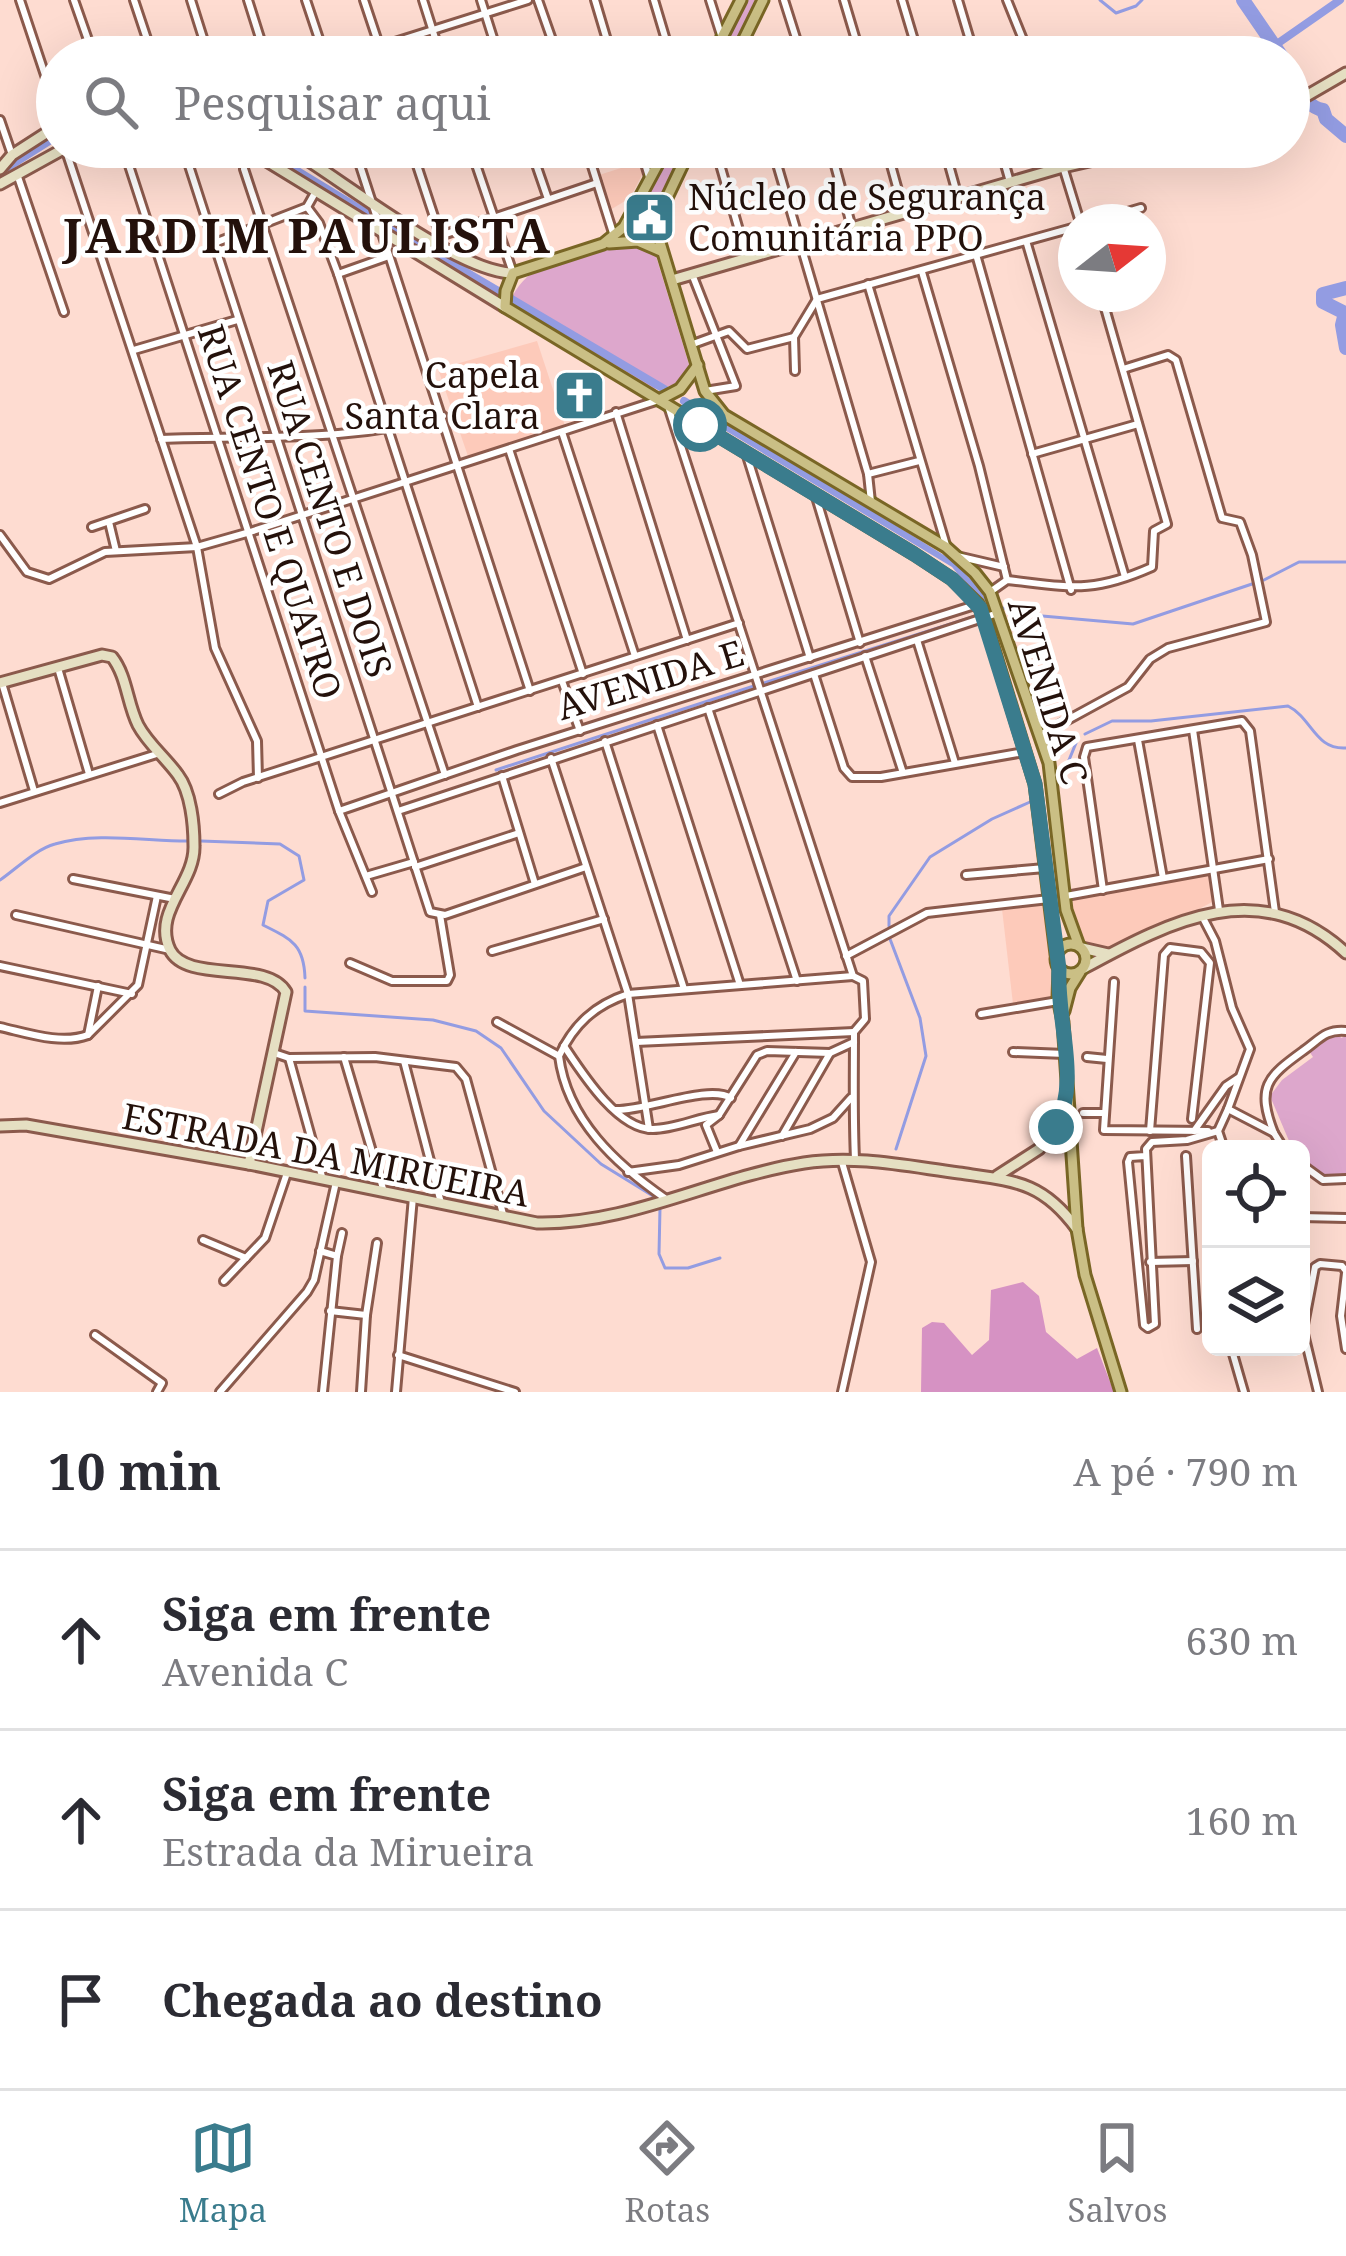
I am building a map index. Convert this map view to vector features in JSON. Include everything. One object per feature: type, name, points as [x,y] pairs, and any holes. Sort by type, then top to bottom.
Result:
[{"type":"main road","points":[[723,36],[740,0]]},
{"type":"main road","points":[[748,36],[763,0]]},
{"type":"main road","points":[[1310,94],[1346,73]]},
{"type":"main road","points":[[0,169],[36,140]]},
{"type":"main road","points":[[0,184],[36,164]]},
{"type":"main road","name":"AVENIDA C","points":[[278,168],[670,397],[746,453],[952,579],[978,604],[1027,752],[1056,954]]},
{"type":"main road","points":[[321,168],[474,265],[496,273],[513,273],[603,244],[638,241],[662,251]]},
{"type":"main road","points":[[603,244],[624,226],[656,168]]},
{"type":"main road","points":[[683,168],[658,223],[662,251],[704,387]]},
{"type":"main road","points":[[673,280],[1057,168]]},
{"type":"main road","points":[[505,299],[513,273]]},
{"type":"main road","points":[[670,397],[698,365]]},
{"type":"main road","name":"AVENIDA C","points":[[704,387],[724,415],[946,547],[990,592],[1054,783],[1064,896],[1080,947]]},
{"type":"main road","points":[[1,683],[102,655],[112,657],[139,727],[184,784],[195,848],[186,885],[168,913],[172,953],[192,964],[280,983],[286,992],[249,1164]]},
{"type":"main road","points":[[1018,722],[1033,717]]},
{"type":"main road","points":[[1059,969],[1072,975],[1169,927],[1219,910],[1275,912],[1315,928],[1346,953]]},
{"type":"main road","points":[[1108,954],[1064,945],[1056,954],[1077,1229],[1096,1316],[1121,1392]]},
{"type":"main road","points":[[1063,1022],[1070,988],[1086,958],[1080,947]]},
{"type":"main road","points":[[995,1177],[1039,1149],[1067,1105]]},
{"type":"main road","name":"ESTRADA DA MIRUEIRA","points":[[0,1126],[26,1125],[249,1164],[537,1223],[575,1222],[799,1164],[855,1159],[995,1177],[1045,1194],[1077,1229]]},
{"type":"street","points":[[20,0],[36,48]]},
{"type":"street","points":[[74,0],[87,36]]},
{"type":"street","points":[[134,0],[145,36]]},
{"type":"street","points":[[190,0],[202,36]]},
{"type":"street","points":[[248,0],[259,36]]},
{"type":"street","points":[[306,0],[318,36]]},
{"type":"street","points":[[364,0],[376,36]]},
{"type":"street","points":[[423,0],[435,36]]},
{"type":"street","points":[[481,0],[492,36]]},
{"type":"street","points":[[412,36],[528,0]]},
{"type":"street","points":[[538,0],[551,36]]},
{"type":"street","points":[[595,0],[606,36]]},
{"type":"street","points":[[654,0],[665,36]]},
{"type":"street","points":[[710,0],[721,36]]},
{"type":"street","points":[[784,0],[795,36]]},
{"type":"street","points":[[844,0],[855,36]]},
{"type":"street","points":[[902,0],[913,36]]},
{"type":"street","points":[[958,0],[969,36]]},
{"type":"street","points":[[1007,0],[1022,36]]},
{"type":"street","points":[[0,120],[12,155]]},
{"type":"street","points":[[73,168],[197,547],[221,666],[257,741],[258,778]]},
{"type":"street","name":"RUA CENTO E QUATRO","points":[[131,168],[339,811],[372,892]]},
{"type":"street","name":"RUA CENTO E DOIS","points":[[189,168],[414,865],[428,906],[440,916]]},
{"type":"street","points":[[361,168],[530,691]]},
{"type":"street","points":[[418,168],[442,242],[597,183]]},
{"type":"street","points":[[477,168],[513,273]]},
{"type":"street","points":[[537,168],[548,199]]},
{"type":"street","points":[[592,168],[614,236]]},
{"type":"street","points":[[646,168],[650,180]]},
{"type":"street","points":[[721,168],[747,257]]},
{"type":"street","points":[[778,168],[868,474],[871,502]]},
{"type":"street","points":[[836,168],[852,228]]},
{"type":"street","points":[[892,168],[904,212]]},
{"type":"street","points":[[950,168],[958,197]]},
{"type":"street","points":[[1006,168],[1010,182]]},
{"type":"street","points":[[1064,168],[1073,204]]},
{"type":"street","points":[[244,169],[445,776]]},
{"type":"street","points":[[17,174],[64,312]]},
{"type":"street","points":[[212,244],[307,207],[316,191]]},
{"type":"street","points":[[307,207],[320,223],[338,274],[478,708]]},
{"type":"street","points":[[795,371],[794,337],[817,299],[1058,232]]},
{"type":"street","points":[[1027,244],[1126,577]]},
{"type":"street","points":[[338,274],[389,256]]},
{"type":"street","points":[[976,258],[1071,590]]},
{"type":"street","points":[[922,272],[1007,580]]},
{"type":"street","points":[[692,274],[736,386],[704,387]]},
{"type":"street","points":[[868,284],[946,547]]},
{"type":"street","points":[[990,592],[1007,580],[1071,590],[1152,567],[1154,531],[1166,526],[1106,312]]},
{"type":"street","points":[[134,350],[237,320]]},
{"type":"street","points":[[693,344],[714,334],[733,333],[747,349],[794,337]]},
{"type":"street","points":[[1040,735],[1128,687],[1142,667],[1168,648],[1266,622],[1248,540],[1240,522],[1222,518],[1176,360],[1168,355],[1123,369]]},
{"type":"street","points":[[0,535],[21,566],[43,579],[116,551],[197,547],[250,532],[670,397],[853,976]]},
{"type":"street","points":[[616,412],[687,640]]},
{"type":"street","points":[[161,439],[334,436],[389,430],[442,416]]},
{"type":"street","points":[[1032,454],[1138,424]]},
{"type":"street","points":[[562,431],[635,656]]},
{"type":"street","points":[[509,449],[583,674]]},
{"type":"street","points":[[746,453],[810,658]]},
{"type":"street","points":[[868,474],[919,461]]},
{"type":"street","points":[[816,496],[860,643]]},
{"type":"street","points":[[92,526],[145,509]]},
{"type":"street","points":[[109,522],[116,551]]},
{"type":"street","points":[[957,556],[1004,567]]},
{"type":"street","name":"AVENIDA E","points":[[339,811],[978,604]]},
{"type":"street","name":"AVENIDA E","points":[[398,812],[998,613]]},
{"type":"street","points":[[219,794],[739,623]]},
{"type":"street","points":[[917,640],[955,764]]},
{"type":"street","points":[[865,656],[903,773]]},
{"type":"street","points":[[58,668],[89,774]]},
{"type":"street","points":[[814,674],[844,768],[852,777],[1027,752]]},
{"type":"street","points":[[562,681],[580,730]]},
{"type":"street","points":[[1,683],[34,791]]},
{"type":"street","points":[[708,708],[797,981]]},
{"type":"street","points":[[1103,890],[1084,758],[1088,747],[1242,722],[1248,726],[1275,912]]},
{"type":"street","points":[[656,724],[740,985]]},
{"type":"street","points":[[1192,729],[1219,910]]},
{"type":"street","points":[[1138,738],[1163,878]]},
{"type":"street","points":[[604,741],[684,989]]},
{"type":"street","points":[[0,803],[160,753]]},
{"type":"street","points":[[551,758],[628,994],[649,1129]]},
{"type":"street","points":[[502,776],[536,884]]},
{"type":"street","points":[[366,876],[519,833]]},
{"type":"street","points":[[1064,896],[1269,860]]},
{"type":"street","points":[[350,963],[392,981],[447,981],[450,975],[440,916],[586,867]]},
{"type":"street","points":[[966,874],[1045,868]]},
{"type":"street","points":[[74,878],[175,899]]},
{"type":"street","points":[[0,1027],[54,1038],[88,1035],[138,985],[157,896]]},
{"type":"street","points":[[846,956],[928,913],[1049,899]]},
{"type":"street","points":[[16,915],[172,953]]},
{"type":"street","points":[[1202,916],[1250,1049],[1218,1131],[1221,1140]]},
{"type":"street","points":[[492,951],[605,919]]},
{"type":"street","points":[[1150,1131],[1164,955],[1170,948],[1201,952],[1210,963],[1192,1119]]},
{"type":"street","points":[[0,966],[131,994]]},
{"type":"street","points":[[666,1199],[604,1148],[564,1080],[560,1056],[587,1015],[628,994],[853,976],[863,981],[864,1024],[830,1053],[782,1136]]},
{"type":"street","points":[[1114,982],[1103,1130],[1218,1131]]},
{"type":"street","points":[[88,1035],[98,986]]},
{"type":"street","points":[[981,1014],[1058,1001]]},
{"type":"street","points":[[497,1022],[560,1056]]},
{"type":"street","points":[[1278,1140],[1264,1101],[1276,1070],[1332,1030],[1346,1031]]},
{"type":"street","points":[[636,1042],[854,1037]]},
{"type":"street","points":[[854,1037],[855,1159]]},
{"type":"street","points":[[564,1046],[587,1082],[629,1123],[649,1129],[719,1115]]},
{"type":"street","points":[[739,1145],[796,1052]]},
{"type":"street","points":[[1013,1052],[1065,1054]]},
{"type":"street","points":[[274,1053],[289,1058],[403,1060],[456,1067],[466,1079],[503,1217]]},
{"type":"street","points":[[716,1152],[706,1125],[719,1115],[759,1053],[830,1053]]},
{"type":"street","points":[[344,1057],[384,1192]]},
{"type":"street","points":[[1087,1057],[1108,1059]]},
{"type":"street","points":[[289,1058],[323,1180]]},
{"type":"street","points":[[403,1060],[441,1203]]},
{"type":"street","points":[[1194,1131],[1226,1086],[1241,1076]]},
{"type":"street","points":[[615,1110],[646,1108],[717,1091],[731,1097]]},
{"type":"street","points":[[628,1172],[679,1165],[826,1123],[851,1098]]},
{"type":"street","points":[[1228,1109],[1274,1133]]},
{"type":"street","points":[[1083,1113],[1104,1113]]},
{"type":"street","points":[[1145,1156],[1130,1157],[1128,1162],[1136,1263],[1148,1328],[1155,1324],[1145,1156],[1152,1142],[1198,1138],[1218,1131]]},
{"type":"street","points":[[1186,1156],[1197,1330]]},
{"type":"street","points":[[841,1159],[871,1262],[842,1392]]},
{"type":"street","points":[[1310,1171],[1323,1180],[1346,1180]]},
{"type":"street","points":[[224,1281],[265,1238],[287,1172]]},
{"type":"street","points":[[220,1392],[307,1292],[336,1182]]},
{"type":"street","points":[[396,1392],[413,1197]]},
{"type":"street","points":[[1310,1217],[1346,1218]]},
{"type":"street","points":[[323,1392],[342,1233]]},
{"type":"street","points":[[202,1240],[246,1258]]},
{"type":"street","points":[[361,1392],[377,1243]]},
{"type":"street","points":[[320,1250],[337,1256]]},
{"type":"street","points":[[1150,1262],[1193,1261]]},
{"type":"street","points":[[1318,1392],[1303,1330],[1315,1267],[1320,1264],[1342,1266],[1346,1272],[1341,1316],[1346,1349]]},
{"type":"street","points":[[330,1311],[366,1315]]},
{"type":"street","points":[[95,1335],[162,1383],[157,1392]]},
{"type":"street","points":[[398,1355],[514,1392]]},
{"type":"street","points":[[1234,1356],[1244,1392]]},
{"type":"shaded area","points":[[743,0],[761,0],[743,36],[725,36]]},
{"type":"shaded area","points":[[621,168],[642,168],[643,173],[630,198],[610,210],[599,175]]},
{"type":"shaded area","points":[[661,168],[678,168],[647,236],[639,237],[656,256],[690,368],[679,384],[653,389],[509,304],[518,287],[543,267],[619,237],[649,196]]},
{"type":"shaded area","points":[[537,341],[565,426],[469,459],[438,369]]},
{"type":"shaded area","points":[[1209,875],[1214,901],[1169,925],[1113,950],[1081,944],[1076,937],[1069,897]]},
{"type":"shaded area","points":[[1045,904],[1054,998],[1013,1004],[1002,909]]},
{"type":"shaded area","points":[[1339,1033],[1341,1038],[1346,1036],[1346,1176],[1330,1180],[1310,1164],[1310,1140],[1289,1140],[1270,1096],[1282,1080],[1313,1057],[1309,1051]]},
{"type":"shaded area","points":[[1023,1282],[1039,1296],[1046,1332],[1077,1359],[1097,1348],[1114,1392],[921,1392],[922,1328],[932,1322],[944,1323],[972,1355],[989,1340],[991,1290]]},
{"type":"water","points":[[726,420],[955,562],[982,592],[989,608],[952,567],[721,428]]},
{"type":"waterway","points":[[1100,0],[1116,13],[1142,0]]},
{"type":"waterway","points":[[1243,0],[1268,36]]},
{"type":"waterway","points":[[1288,36],[1340,0]]},
{"type":"waterway","points":[[1310,103],[1346,136]]},
{"type":"waterway","points":[[8,167],[36,149]]},
{"type":"waterway","points":[[292,168],[368,214]]},
{"type":"waterway","points":[[383,223],[671,393]]},
{"type":"waterway","points":[[1346,288],[1323,294],[1323,302],[1345,313],[1346,348]]},
{"type":"waterway","points":[[684,401],[728,427]]},
{"type":"waterway","points":[[1264,580],[1299,562],[1346,562]]},
{"type":"waterway","points":[[1004,608],[1031,615],[1133,624],[1252,584]]},
{"type":"waterway","points":[[764,683],[979,615]]},
{"type":"waterway","points":[[496,770],[754,686]]},
{"type":"waterway","points":[[1085,734],[1112,721],[1288,706],[1320,739],[1346,748]]},
{"type":"waterway","points":[[1060,782],[1076,743]]},
{"type":"waterway","points":[[889,926],[889,916],[930,857],[1030,802]]},
{"type":"waterway","points":[[0,880],[41,850],[71,840],[187,841]]},
{"type":"waterway","points":[[201,841],[280,844],[299,856],[304,880],[268,901],[263,925],[294,944],[302,957],[305,978]]},
{"type":"waterway","points":[[890,939],[920,1018],[926,1056],[896,1149]]},
{"type":"waterway","points":[[305,987],[305,1011],[433,1020],[476,1031],[501,1048],[544,1111],[601,1164],[653,1196]]},
{"type":"waterway","points":[[660,1208],[659,1254],[665,1268],[688,1268],[720,1258]]},
{"type":"place","name":"Núcleo de Segurança Comunitária PPO","points":[[649,218]]},
{"type":"place","name":"Capela Santa Clara","points":[[579,396]]},
{"type":"district","name":"JARDIM PAULISTA","points":[[308,236]]},
{"type":"route","points":[[700,425],[914,554],[952,579],[980,608],[1035,784],[1065,1054],[1067,1105],[1056,1127]]}]
